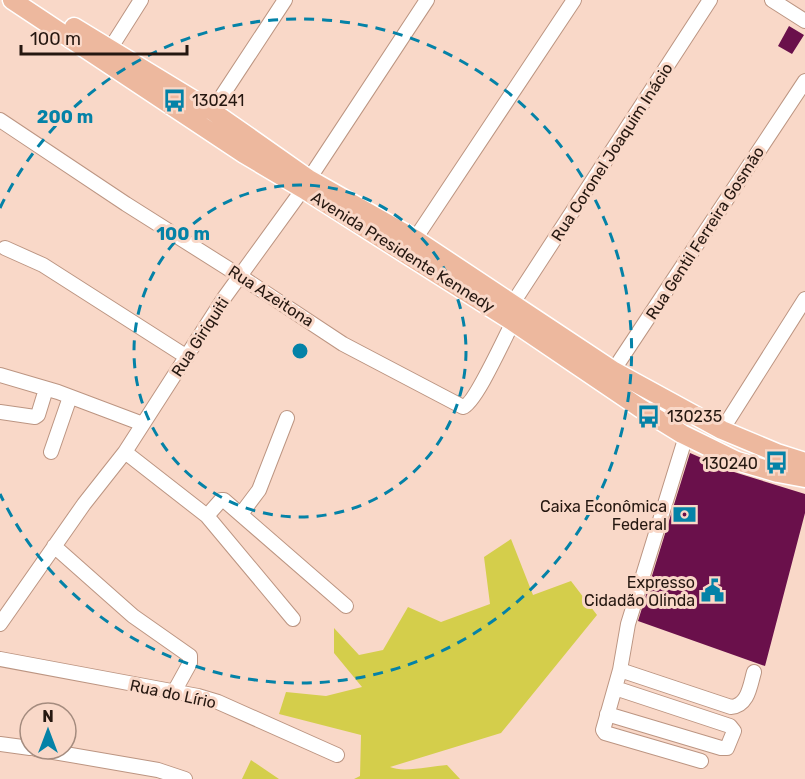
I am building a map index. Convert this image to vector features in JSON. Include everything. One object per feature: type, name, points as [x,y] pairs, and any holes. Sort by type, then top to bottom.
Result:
[{"type":"main road","name":"Avenida Presidente Kennedy","points":[[12,0],[244,154],[415,239],[513,312]]},
{"type":"main road","name":"Avenida Presidente Kennedy","points":[[33,0],[212,111],[306,184],[513,312],[609,377],[686,436],[737,461],[805,478]]},
{"type":"main road","name":"Avenida Presidente Kennedy","points":[[609,377],[722,430],[805,462]]},
{"type":"street","points":[[110,49],[141,0]]},
{"type":"street","points":[[212,111],[285,0]]},
{"type":"street","name":"Rua Giriquiti","points":[[0,624],[54,546],[125,452],[240,276],[306,184],[427,0]]},
{"type":"street","points":[[415,239],[574,0]]},
{"type":"street","name":"Rua Coronel Joaquim Inácio","points":[[513,312],[710,0]]},
{"type":"street","points":[[772,0],[805,21]]},
{"type":"street","name":"Rua Gentil Ferreira Gosmão","points":[[609,377],[805,81]]},
{"type":"street","name":"Rua Azeitona","points":[[0,120],[343,344],[463,407],[468,405],[482,384],[513,312]]},
{"type":"street","points":[[5,248],[44,265],[187,357]]},
{"type":"street","points":[[722,430],[805,299]]},
{"type":"street","points":[[0,375],[70,397],[139,429]]},
{"type":"street","points":[[0,412],[35,417],[38,415],[46,389]]},
{"type":"street","points":[[51,452],[70,397]]},
{"type":"street","points":[[241,514],[259,490],[287,418]]},
{"type":"street","points":[[686,436],[628,624],[620,670],[603,730],[605,734],[701,761]]},
{"type":"street","points":[[125,452],[207,516],[293,619]]},
{"type":"street","points":[[207,516],[221,500],[224,500],[346,606]]},
{"type":"street","points":[[54,546],[134,616],[190,656],[190,663],[174,692]]},
{"type":"street","name":"Rua do Lírio","points":[[0,659],[218,702],[337,755]]},
{"type":"street","points":[[620,670],[731,707],[738,707],[743,703],[754,672]]},
{"type":"street","points":[[607,714],[721,748],[727,748],[734,731],[730,726],[615,688]]},
{"type":"street","points":[[0,744],[18,746]]},
{"type":"street","points":[[78,758],[185,779]]},
{"type":"shaded area","points":[[511,539],[533,595],[571,581],[597,615],[501,733],[390,767],[410,769],[447,765],[460,779],[354,779],[360,776],[361,735],[279,714],[286,692],[326,696],[362,687],[334,653],[334,628],[359,655],[383,650],[408,607],[441,622],[490,604],[484,557]]},
{"type":"shaded area","points":[[251,760],[279,779],[242,779]]},
{"type":"building","points":[[789,26],[804,35],[792,54],[778,46]]},
{"type":"building","points":[[690,453],[734,472],[805,494],[805,513],[765,666],[638,621]]},
{"type":"place","name":"130241","points":[[174,100]]},
{"type":"place","name":"130235","points":[[649,416]]},
{"type":"place","name":"130240","points":[[776,463]]},
{"type":"place","name":"Caixa Econômica Federal","points":[[685,515]]},
{"type":"place","name":"Expresso Cidadão Olinda","points":[[713,591]]}]
